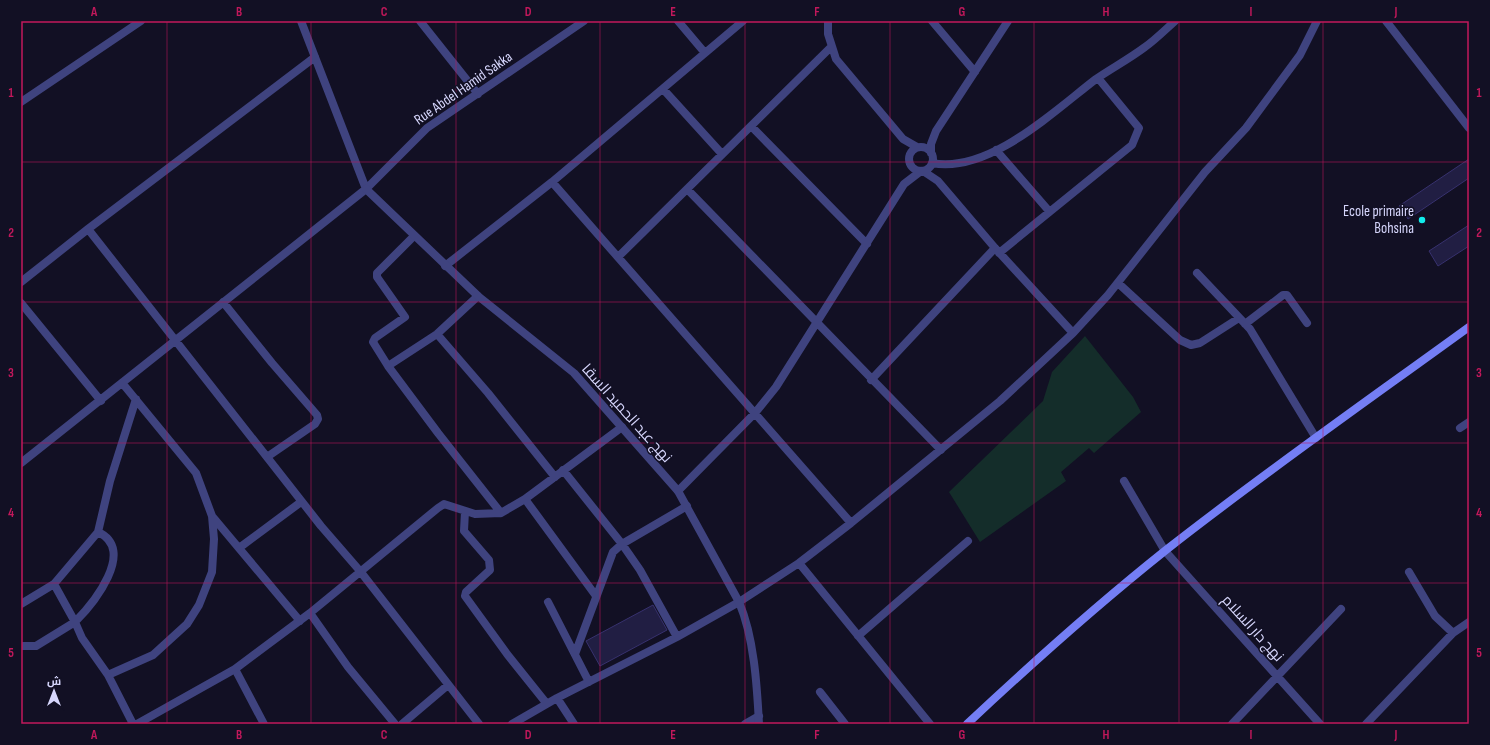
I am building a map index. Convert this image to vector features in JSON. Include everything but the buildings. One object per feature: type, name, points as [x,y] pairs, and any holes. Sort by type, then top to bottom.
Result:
[{"type":"main road","points":[[967,724],[1030,665],[1165,550],[1469,327]]},
{"type":"street","points":[[21,102],[140,21]]},
{"type":"street","points":[[302,21],[366,189]]},
{"type":"street","points":[[420,21],[478,94]]},
{"type":"street","name":"Rue Abdel Hamid Sakka","points":[[21,464],[176,342],[223,302],[366,189],[427,128],[584,21]]},
{"type":"street","points":[[678,21],[705,53]]},
{"type":"street","points":[[445,266],[552,182],[743,21]]},
{"type":"street","points":[[828,21],[831,47],[836,59],[903,139],[918,147],[925,147],[932,153]]},
{"type":"street","points":[[932,21],[975,72]]},
{"type":"street","points":[[938,181],[932,164],[931,144],[936,131],[1008,21]]},
{"type":"street","points":[[904,184],[932,164],[956,164],[996,150],[1030,130],[1098,78],[1146,47],[1175,21]]},
{"type":"street","points":[[1386,21],[1469,128]]},
{"type":"street","points":[[512,724],[557,698],[677,637],[739,602],[799,563],[941,450],[1032,373],[1073,333],[1118,282],[1205,172],[1246,128],[1300,55],[1314,22]]},
{"type":"street","points":[[618,257],[831,47]]},
{"type":"street","points":[[21,282],[88,229],[315,57]]},
{"type":"street","points":[[871,380],[997,250],[1132,145],[1139,128],[1098,78]]},
{"type":"street","points":[[663,89],[722,154]]},
{"type":"street","points":[[751,126],[867,244]]},
{"type":"street","points":[[678,491],[755,413],[776,387],[904,184],[909,158],[918,147],[936,131]]},
{"type":"street","points":[[903,139],[914,169],[922,171],[938,181],[997,250],[1073,333]]},
{"type":"street","points":[[996,150],[1049,211]]},
{"type":"street","points":[[552,182],[851,523]]},
{"type":"street","name":"نهج عبد الحميد السقا","points":[[366,189],[478,296],[574,373],[678,491],[739,602],[748,630],[759,720]]},
{"type":"street","points":[[687,189],[871,380],[941,450]]},
{"type":"street","points":[[88,229],[301,502],[360,571],[480,724]]},
{"type":"street","points":[[414,236],[376,275],[405,317],[374,338],[373,342],[388,366],[501,513]]},
{"type":"street","points":[[1197,273],[1242,321],[1272,362],[1316,438]]},
{"type":"street","points":[[1118,282],[1180,340],[1191,345],[1200,343],[1242,321],[1282,295],[1287,295],[1307,323]]},
{"type":"street","points":[[388,366],[437,334],[478,296]]},
{"type":"street","points":[[223,302],[272,363],[317,415],[318,419],[315,424],[267,457]]},
{"type":"street","points":[[21,303],[101,401]]},
{"type":"street","points":[[437,334],[488,393],[555,477]]},
{"type":"street","points":[[108,675],[153,655],[187,624],[199,605],[212,572],[214,539],[212,516],[196,473],[123,384]]},
{"type":"street","points":[[21,604],[54,584],[98,532],[110,481],[136,399]]},
{"type":"street","points":[[1460,428],[1469,422]]},
{"type":"street","points":[[54,584],[82,638],[108,675],[135,724],[235,669],[300,621],[444,504],[475,514],[501,513],[525,499],[622,427]]},
{"type":"street","points":[[564,470],[622,544],[640,570],[677,637]]},
{"type":"street","name":"نهج دار السلام","points":[[1124,481],[1165,550],[1320,724]]},
{"type":"street","points":[[525,499],[596,596]]},
{"type":"street","points":[[239,548],[301,502]]},
{"type":"street","points":[[575,654],[612,552],[622,544],[687,506]]},
{"type":"street","points":[[466,511],[464,531],[489,560],[491,566],[490,570],[466,592],[466,596],[507,654],[547,704]]},
{"type":"street","points":[[212,516],[300,621]]},
{"type":"street","points":[[21,646],[36,646],[75,622],[93,603],[106,582],[114,556],[113,544],[105,535],[98,532]]},
{"type":"street","points":[[858,636],[968,541]]},
{"type":"street","points":[[799,563],[930,724]]},
{"type":"street","points":[[1409,572],[1435,616],[1453,633]]},
{"type":"street","points":[[548,602],[589,682]]},
{"type":"street","points":[[1232,724],[1342,609]]},
{"type":"street","points":[[310,613],[348,667],[395,724]]},
{"type":"street","points":[[1366,724],[1453,633],[1469,622]]},
{"type":"street","points":[[235,669],[264,724]]},
{"type":"street","points":[[402,724],[448,685]]},
{"type":"street","points":[[820,692],[845,724]]},
{"type":"street","points":[[557,698],[574,724]]},
{"type":"street","points":[[745,724],[759,720]]},
{"type":"green space","points":[[1085,336],[1133,397],[1141,412],[1094,453],[1089,448],[1061,472],[1066,481],[980,542],[949,492],[1043,401],[1052,372]]},
{"type":"place","name":"Ecole primaire Bohsina","points":[[1422,220]]}]
